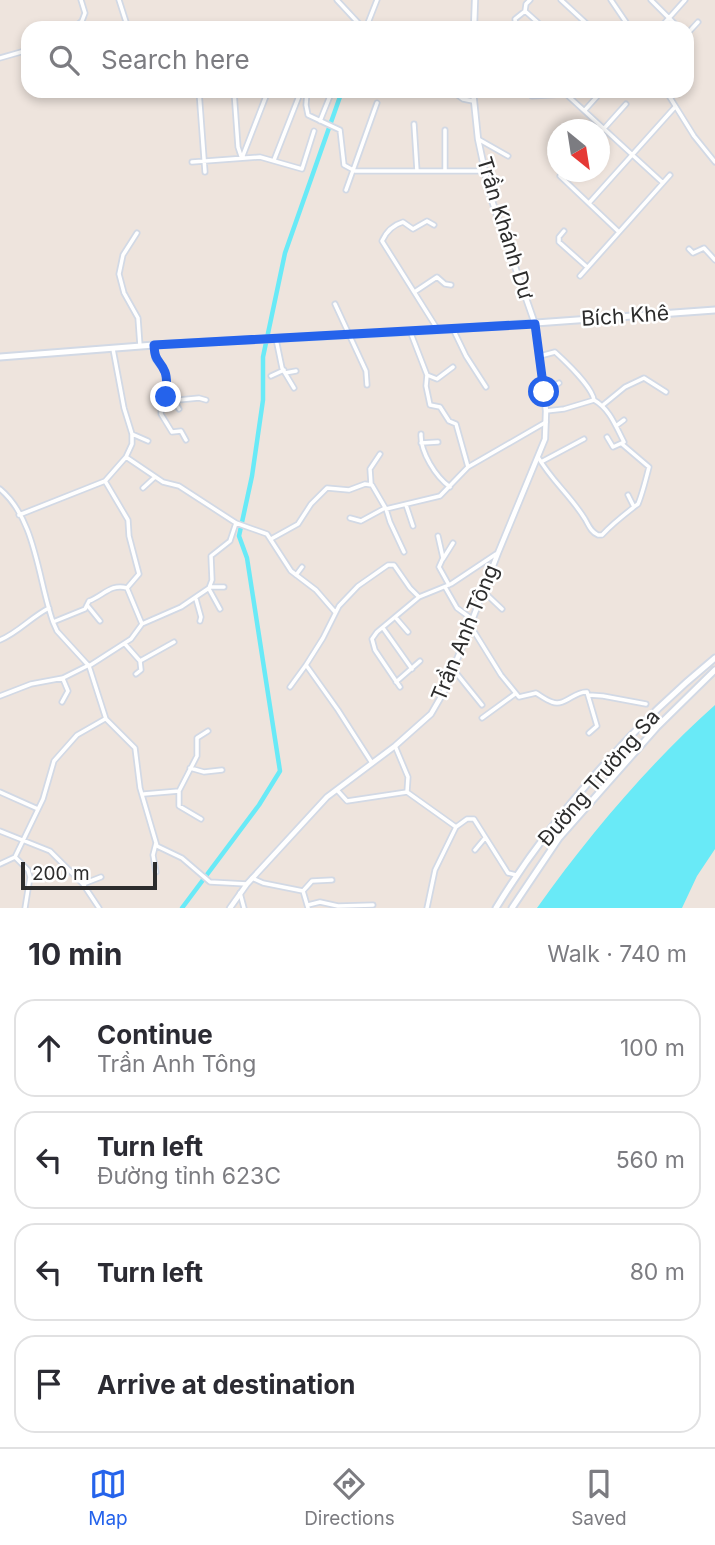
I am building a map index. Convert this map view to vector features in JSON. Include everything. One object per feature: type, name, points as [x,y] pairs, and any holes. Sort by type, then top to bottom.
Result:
[{"type":"main road","name":"Bích Khê","points":[[0,357],[154,345],[535,324],[715,310]]},
{"type":"main road","name":"Đường Trường Sa","points":[[496,908],[516,875],[597,774],[650,717],[715,658]]},
{"type":"main road","name":"Đường Trường Sa","points":[[512,908],[559,838],[657,727],[715,670]]},
{"type":"street","points":[[79,21],[85,13],[81,0]]},
{"type":"street","points":[[119,0],[126,21]]},
{"type":"street","points":[[337,0],[357,21]]},
{"type":"street","points":[[367,21],[377,0]]},
{"type":"street","points":[[474,21],[475,0]]},
{"type":"street","points":[[515,21],[525,11],[530,0]]},
{"type":"street","points":[[561,0],[584,21]]},
{"type":"street","points":[[567,5],[571,0]]},
{"type":"street","points":[[611,0],[625,21]]},
{"type":"street","points":[[651,0],[673,21]]},
{"type":"street","points":[[666,21],[685,0]]},
{"type":"street","points":[[525,11],[536,21]]},
{"type":"street","points":[[694,26],[698,22]]},
{"type":"street","points":[[0,58],[21,52]]},
{"type":"street","points":[[200,98],[205,172]]},
{"type":"street","points":[[234,98],[238,147],[242,158]]},
{"type":"street","points":[[242,158],[265,98]]},
{"type":"street","points":[[274,160],[298,98]]},
{"type":"street","points":[[306,98],[308,115],[340,130],[344,164],[355,171],[484,171]]},
{"type":"street","points":[[320,121],[329,98]]},
{"type":"street","points":[[462,98],[473,101]]},
{"type":"street","name":"Trần Khánh Dư","points":[[473,98],[478,139],[490,195],[535,324]]},
{"type":"street","points":[[572,98],[593,119]]},
{"type":"street","points":[[584,111],[596,98]]},
{"type":"street","points":[[670,98],[715,162]]},
{"type":"street","points":[[346,190],[355,171],[377,103]]},
{"type":"street","points":[[610,122],[626,104]]},
{"type":"street","points":[[589,204],[675,107]]},
{"type":"street","points":[[414,124],[417,171]]},
{"type":"street","points":[[445,130],[445,171]]},
{"type":"street","points":[[192,162],[260,157],[302,169],[314,131]]},
{"type":"street","points":[[610,135],[663,183]]},
{"type":"street","points":[[478,139],[508,156]]},
{"type":"street","points":[[580,276],[670,175]]},
{"type":"street","points":[[566,182],[619,232]]},
{"type":"street","points":[[433,225],[427,221],[413,229],[403,222],[399,223],[390,229],[383,243],[438,330]]},
{"type":"street","points":[[564,231],[559,242],[587,267]]},
{"type":"street","points":[[137,233],[122,255],[119,274],[124,293],[138,318],[140,346]]},
{"type":"street","points":[[689,249],[693,253],[704,248],[715,260]]},
{"type":"street","points":[[415,291],[437,277],[445,284],[451,285]]},
{"type":"street","points":[[335,304],[366,371],[367,386]]},
{"type":"street","name":"Trần Anh Tông","points":[[230,908],[252,878],[327,797],[395,746],[431,714],[453,669],[498,553],[540,460],[547,411],[535,324]]},
{"type":"street","points":[[453,328],[466,356],[486,387]]},
{"type":"street","points":[[410,331],[427,375],[430,405],[439,406],[449,421],[456,424],[468,467]]},
{"type":"street","points":[[276,339],[285,372],[294,388]]},
{"type":"street","points":[[154,345],[155,359],[167,377],[167,399],[162,405],[161,414],[172,432],[181,432],[186,440]]},
{"type":"street","points":[[19,515],[105,481],[126,457],[132,444],[132,434],[124,408],[113,349]]},
{"type":"street","points":[[540,356],[555,352],[593,392],[594,400]]},
{"type":"street","points":[[427,375],[437,379],[453,367]]},
{"type":"street","points":[[271,376],[296,371]]},
{"type":"street","points":[[603,405],[625,387],[644,378],[666,392]]},
{"type":"street","points":[[544,392],[559,383]]},
{"type":"street","points":[[167,399],[206,400]]},
{"type":"street","points":[[174,400],[179,409]]},
{"type":"street","points":[[547,411],[565,409],[594,400],[603,405],[624,442],[622,444]]},
{"type":"street","points":[[616,426],[624,420]]},
{"type":"street","points":[[350,518],[361,520],[385,508],[440,496],[468,467],[546,422]]},
{"type":"street","points":[[132,434],[148,441]]},
{"type":"street","points":[[421,434],[421,443],[432,464],[450,487]]},
{"type":"street","points":[[607,437],[613,447],[622,444]]},
{"type":"street","points":[[584,439],[540,460],[551,477],[574,502],[594,534],[602,534],[640,501],[649,467],[622,444]]},
{"type":"street","points":[[421,443],[438,442]]},
{"type":"street","points":[[380,454],[370,469],[372,485],[404,552]]},
{"type":"street","points":[[126,457],[163,482],[179,486],[240,523],[271,538],[288,568],[316,590],[336,612]]},
{"type":"street","points":[[143,488],[155,477]]},
{"type":"street","points":[[105,481],[128,520],[128,536],[139,574],[127,588]]},
{"type":"street","points":[[271,538],[298,524],[324,489],[349,490],[365,484],[372,485]]},
{"type":"street","points":[[0,489],[7,495],[28,532],[48,608],[57,631],[89,665],[106,719],[135,748],[143,794],[156,842],[161,849],[182,858],[205,879],[247,884]]},
{"type":"street","points":[[628,495],[634,507]]},
{"type":"street","points":[[405,505],[413,527]]},
{"type":"street","points":[[220,609],[210,588],[211,556],[230,541],[240,523]]},
{"type":"street","points":[[438,536],[442,560]]},
{"type":"street","points":[[453,543],[439,567],[457,608],[471,622],[515,694],[522,698],[536,693],[556,704],[580,692],[587,692],[589,695],[646,704]]},
{"type":"street","points":[[400,687],[375,650],[373,636],[419,597],[447,586],[498,553]]},
{"type":"street","points":[[290,687],[323,638],[336,612],[358,586],[394,565],[419,597]]},
{"type":"street","points":[[296,575],[302,567]]},
{"type":"street","points":[[53,622],[85,609],[89,601],[100,597],[104,591],[121,586],[127,588],[142,624]]},
{"type":"street","points":[[0,696],[31,684],[63,678],[125,644],[142,624],[196,599],[210,588],[224,587]]},
{"type":"street","points":[[484,592],[502,609]]},
{"type":"street","points":[[196,599],[200,621]]},
{"type":"street","points":[[87,605],[100,621]]},
{"type":"street","points":[[0,640],[48,608]]},
{"type":"street","points":[[395,618],[408,632]]},
{"type":"street","points":[[383,628],[411,669]]},
{"type":"street","points":[[139,661],[174,642]]},
{"type":"street","points":[[125,644],[139,661],[141,670],[136,674]]},
{"type":"street","points":[[396,682],[420,661]]},
{"type":"street","points":[[306,665],[372,763]]},
{"type":"street","points":[[453,669],[482,705]]},
{"type":"street","points":[[62,702],[68,691],[63,678]]},
{"type":"street","points":[[482,718],[515,694]]},
{"type":"street","points":[[589,695],[597,726],[589,733]]},
{"type":"street","points":[[0,864],[15,857],[25,839],[43,799],[54,761],[84,730],[106,719]]},
{"type":"street","points":[[201,819],[178,806],[179,791],[197,754],[197,738],[208,731]]},
{"type":"street","points":[[395,746],[408,777],[407,792]]},
{"type":"street","points":[[189,768],[204,772],[222,770]]},
{"type":"street","points":[[337,790],[347,801],[407,792],[456,827]]},
{"type":"street","points":[[143,794],[179,791]]},
{"type":"street","points":[[0,792],[38,809]]},
{"type":"street","points":[[426,908],[435,870],[456,827],[467,819],[472,819],[486,837],[508,873],[516,875]]},
{"type":"street","points":[[0,831],[50,850],[83,884],[99,908]]},
{"type":"street","points":[[475,850],[486,837]]},
{"type":"street","points":[[156,842],[153,855],[156,872]]},
{"type":"street","points":[[15,857],[28,870],[30,877],[25,908]]},
{"type":"street","points":[[83,884],[101,877]]},
{"type":"street","points":[[252,878],[263,883],[303,891]]},
{"type":"street","points":[[303,891],[312,881],[332,880]]},
{"type":"street","points":[[303,891],[308,907],[320,902],[338,906],[373,905]]},
{"type":"street","points":[[240,893],[244,908]]},
{"type":"water","points":[[715,705],[715,849],[697,876],[682,908],[537,908],[620,802],[666,752]]},
{"type":"waterway","points":[[182,908],[259,805],[280,771],[247,558],[239,536],[252,476],[263,400],[263,357],[285,253],[340,98]]},
{"type":"route","points":[[166,397],[167,377],[155,359],[154,345],[535,324],[544,392]]}]
